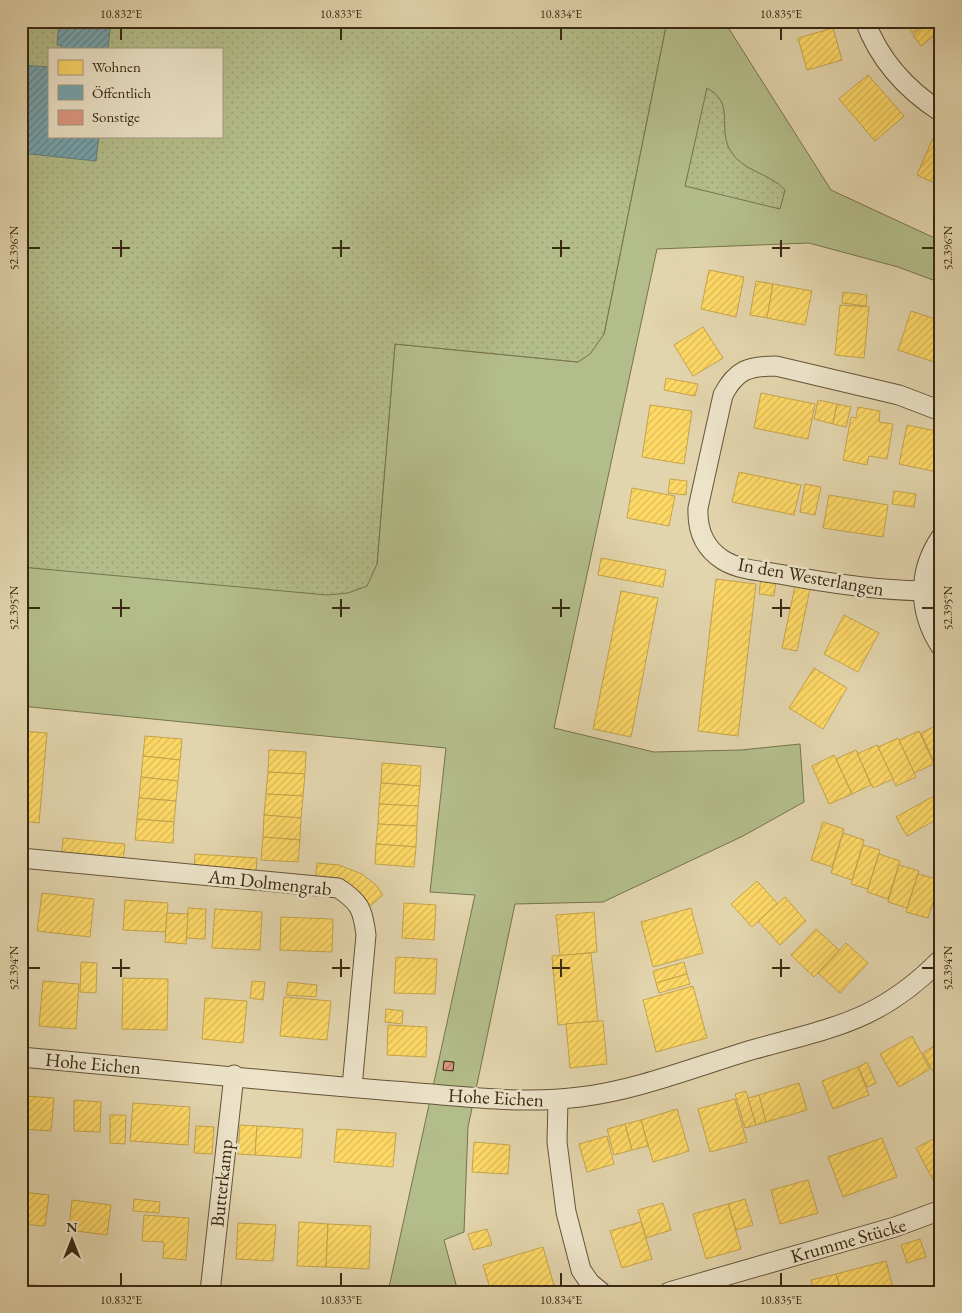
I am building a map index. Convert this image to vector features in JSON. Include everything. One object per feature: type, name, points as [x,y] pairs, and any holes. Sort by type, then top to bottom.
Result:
[{"type":"street","points":[[864,21],[882,56],[902,81],[924,101],[941,112]]},
{"type":"street","name":"In den Westerlangen","points":[[923,591],[891,590],[833,583],[744,568],[724,561],[709,549],[701,536],[697,523],[698,508],[723,395],[730,382],[740,372],[758,366],[776,366],[898,395],[941,412]]},
{"type":"street","points":[[941,537],[934,548],[926,570],[923,591],[924,612],[929,629],[941,647]]},
{"type":"street","name":"Am Dolmengrab","points":[[21,858],[338,888],[353,898],[364,913],[366,935],[352,1088]]},
{"type":"street","name":"Hohe Eichen","points":[[21,1057],[234,1075],[352,1088],[522,1100],[558,1100],[624,1089],[851,1022],[900,996],[919,981],[941,959]]},
{"type":"street","name":"Butterkamp","points":[[210,1292],[234,1075]]},
{"type":"street","points":[[558,1100],[557,1142],[566,1212],[581,1270],[590,1283],[601,1292]]},
{"type":"street","name":"Krumme Stücke","points":[[669,1292],[895,1227],[941,1210]]},
{"type":"green space","points":[[21,21],[667,21],[604,334],[590,354],[578,362],[395,344],[377,564],[367,586],[348,593],[327,595],[21,567]]},
{"type":"green space","points":[[312,21],[366,287],[377,564],[395,344],[578,362],[604,334],[667,21],[724,21],[831,190],[941,241],[941,283],[898,267],[809,243],[657,249],[554,728],[654,752],[741,750],[800,744],[804,802],[743,836],[603,902],[515,904],[468,1127],[464,1232],[444,1240],[458,1292],[388,1292],[475,895],[430,892],[446,748],[21,706],[21,173],[210,138],[222,138],[222,49]]},
{"type":"green space","points":[[707,88],[716,94],[721,101],[724,109],[726,141],[735,157],[741,163],[779,184],[785,190],[780,209],[685,186]]},
{"type":"building: Wohnen","points":[[905,21],[930,21],[912,33]]},
{"type":"building: Wohnen","points":[[931,21],[935,21],[941,30],[921,46],[913,35]]},
{"type":"building: Wohnen","points":[[833,28],[842,60],[807,70],[798,38]]},
{"type":"building: Wohnen","points":[[868,75],[904,116],[875,141],[839,99]]},
{"type":"building: Wohnen","points":[[933,138],[941,141],[941,186],[917,175]]},
{"type":"building: Wohnen","points":[[709,270],[744,277],[736,317],[701,309]]},
{"type":"building: Wohnen","points":[[756,281],[773,284],[767,318],[750,315]]},
{"type":"building: Wohnen","points":[[773,284],[812,291],[805,325],[767,318]]},
{"type":"building: Wohnen","points":[[843,292],[867,295],[866,306],[842,303]]},
{"type":"building: Wohnen","points":[[840,305],[869,307],[864,358],[835,355]]},
{"type":"building: Wohnen","points":[[911,311],[941,321],[941,342],[934,362],[898,350]]},
{"type":"building: Wohnen","points":[[703,327],[723,358],[693,376],[674,345]]},
{"type":"building: Wohnen","points":[[666,378],[698,384],[695,396],[664,390]]},
{"type":"building: Wohnen","points":[[761,393],[815,404],[808,439],[754,428]]},
{"type":"building: Wohnen","points":[[818,400],[837,404],[833,424],[814,419]]},
{"type":"building: Wohnen","points":[[837,404],[851,407],[846,427],[833,424]]},
{"type":"building: Wohnen","points":[[650,405],[692,411],[684,464],[642,457]]},
{"type":"building: Wohnen","points":[[858,407],[880,411],[879,422],[893,424],[887,459],[869,456],[867,465],[843,460],[851,417],[856,418]]},
{"type":"building: Wohnen","points":[[907,425],[941,432],[941,455],[937,472],[899,464]]},
{"type":"building: Wohnen","points":[[739,472],[801,485],[794,515],[732,502]]},
{"type":"building: Wohnen","points":[[670,479],[687,481],[686,495],[668,493]]},
{"type":"building: Wohnen","points":[[805,484],[821,487],[815,515],[800,512]]},
{"type":"building: Wohnen","points":[[632,488],[675,496],[669,526],[627,518]]},
{"type":"building: Wohnen","points":[[894,491],[916,494],[914,507],[892,504]]},
{"type":"building: Wohnen","points":[[829,495],[888,505],[883,537],[823,528]]},
{"type":"building: Wohnen","points":[[601,558],[666,570],[663,587],[598,575]]},
{"type":"building: Wohnen","points":[[761,578],[776,580],[774,596],[759,594]]},
{"type":"building: Wohnen","points":[[716,579],[756,584],[738,736],[698,731]]},
{"type":"building: Wohnen","points":[[795,586],[810,589],[797,651],[782,648]]},
{"type":"building: Wohnen","points":[[621,591],[658,598],[631,737],[593,729]]},
{"type":"building: Wohnen","points":[[844,615],[879,633],[858,672],[824,654]]},
{"type":"building: Wohnen","points":[[814,668],[847,688],[823,729],[789,708]]},
{"type":"building: Wohnen","points":[[938,725],[941,732],[941,767],[937,769],[921,733]]},
{"type":"building: Wohnen","points":[[21,731],[47,733],[39,823],[21,821]]},
{"type":"building: Wohnen","points":[[919,731],[934,764],[914,773],[899,740]]},
{"type":"building: Wohnen","points":[[145,736],[182,739],[180,760],[143,756]]},
{"type":"building: Wohnen","points":[[898,738],[916,777],[896,786],[878,747]]},
{"type":"building: Wohnen","points":[[877,745],[893,779],[873,788],[857,754]]},
{"type":"building: Wohnen","points":[[269,750],[306,752],[305,774],[268,772]]},
{"type":"building: Wohnen","points":[[856,750],[871,785],[852,794],[836,759]]},
{"type":"building: Wohnen","points":[[834,755],[852,794],[829,804],[812,766]]},
{"type":"building: Wohnen","points":[[143,756],[180,760],[178,781],[141,777]]},
{"type":"building: Wohnen","points":[[382,763],[421,766],[420,786],[381,783]]},
{"type":"building: Wohnen","points":[[268,772],[305,774],[303,796],[266,794]]},
{"type":"building: Wohnen","points":[[141,777],[178,781],[176,801],[139,798]]},
{"type":"building: Wohnen","points":[[381,783],[420,786],[418,806],[379,804]]},
{"type":"building: Wohnen","points":[[941,792],[941,817],[907,836],[896,817]]},
{"type":"building: Wohnen","points":[[266,794],[303,796],[301,818],[264,815]]},
{"type":"building: Wohnen","points":[[139,798],[176,801],[174,822],[137,819]]},
{"type":"building: Wohnen","points":[[379,804],[418,806],[417,826],[378,824]]},
{"type":"building: Wohnen","points":[[264,815],[301,818],[300,840],[263,837]]},
{"type":"building: Wohnen","points":[[137,819],[174,822],[173,843],[135,840]]},
{"type":"building: Wohnen","points":[[823,822],[844,829],[832,867],[811,860]]},
{"type":"building: Wohnen","points":[[378,824],[417,826],[416,847],[376,844]]},
{"type":"building: Wohnen","points":[[843,833],[864,840],[852,880],[831,873]]},
{"type":"building: Wohnen","points":[[263,837],[300,840],[298,862],[261,860]]},
{"type":"building: Wohnen","points":[[63,838],[125,844],[123,859],[62,853]]},
{"type":"building: Wohnen","points":[[376,844],[416,847],[414,867],[375,864]]},
{"type":"building: Wohnen","points":[[863,845],[880,850],[868,889],[851,884]]},
{"type":"building: Wohnen","points":[[195,854],[257,858],[256,874],[194,869]]},
{"type":"building: Wohnen","points":[[879,854],[900,861],[888,899],[867,892]]},
{"type":"building: Wohnen","points":[[317,863],[339,865],[362,874],[376,885],[383,895],[369,907],[315,880]]},
{"type":"building: Wohnen","points":[[899,865],[919,871],[907,908],[888,902]]},
{"type":"building: Wohnen","points":[[918,874],[940,880],[928,918],[906,912]]},
{"type":"building: Wohnen","points":[[757,881],[778,904],[752,927],[731,904]]},
{"type":"building: Wohnen","points":[[42,893],[94,899],[90,937],[37,931]]},
{"type":"building: Wohnen","points":[[785,897],[806,921],[780,945],[758,921]]},
{"type":"building: Wohnen","points":[[125,900],[168,903],[166,932],[123,930]]},
{"type":"building: Wohnen","points":[[404,903],[436,905],[434,940],[402,938]]},
{"type":"building: Wohnen","points":[[188,908],[206,909],[205,939],[186,938]]},
{"type":"building: Wohnen","points":[[691,908],[703,953],[653,967],[641,922]]},
{"type":"building: Wohnen","points":[[215,909],[262,912],[260,950],[212,948]]},
{"type":"building: Wohnen","points":[[594,912],[597,952],[560,956],[556,915]]},
{"type":"building: Wohnen","points":[[167,913],[188,914],[186,944],[165,942]]},
{"type":"building: Wohnen","points":[[281,917],[333,919],[332,952],[280,950]]},
{"type":"building: Wohnen","points":[[816,929],[839,950],[814,977],[791,955]]},
{"type":"building: Wohnen","points":[[846,943],[868,963],[840,993],[818,973]]},
{"type":"building: Wohnen","points":[[591,953],[598,1021],[558,1025],[552,956]]},
{"type":"building: Wohnen","points":[[396,957],[437,959],[435,994],[394,993]]},
{"type":"building: Wohnen","points":[[81,962],[97,963],[96,993],[80,992]]},
{"type":"building: Wohnen","points":[[684,962],[687,974],[656,983],[653,971]]},
{"type":"building: Wohnen","points":[[687,974],[690,984],[659,993],[656,983]]},
{"type":"building: Wohnen","points":[[123,978],[168,979],[167,1030],[122,1029]]},
{"type":"building: Wohnen","points":[[43,981],[79,984],[76,1029],[39,1026]]},
{"type":"building: Wohnen","points":[[252,981],[265,982],[263,1000],[250,998]]},
{"type":"building: Wohnen","points":[[288,982],[317,985],[316,997],[286,995]]},
{"type":"building: Wohnen","points":[[693,986],[707,1038],[656,1052],[643,1000]]},
{"type":"building: Wohnen","points":[[284,997],[331,1001],[327,1040],[280,1036]]},
{"type":"building: Wohnen","points":[[205,998],[247,1001],[243,1043],[202,1039]]},
{"type":"building: Wohnen","points":[[386,1009],[403,1011],[402,1024],[385,1022]]},
{"type":"building: Wohnen","points":[[603,1021],[607,1064],[570,1068],[566,1024]]},
{"type":"building: Wohnen","points":[[388,1025],[427,1027],[426,1057],[387,1055]]},
{"type":"building: Wohnen","points":[[912,1036],[930,1069],[899,1087],[880,1054]]},
{"type":"building: Wohnen","points":[[934,1046],[941,1058],[940,1084],[923,1053]]},
{"type":"building: Wohnen","points":[[867,1062],[876,1083],[867,1087],[858,1067]]},
{"type":"building: Wohnen","points":[[858,1067],[869,1095],[833,1109],[822,1081]]},
{"type":"building: Wohnen","points":[[799,1083],[807,1110],[766,1122],[759,1095]]},
{"type":"building: Wohnen","points":[[746,1091],[756,1125],[745,1128],[735,1094]]},
{"type":"building: Wohnen","points":[[759,1095],[766,1122],[756,1125],[748,1098]]},
{"type":"building: Wohnen","points":[[25,1096],[54,1098],[51,1131],[23,1129]]},
{"type":"building: Wohnen","points":[[735,1099],[747,1142],[710,1152],[698,1109]]},
{"type":"building: Wohnen","points":[[74,1100],[101,1102],[100,1132],[74,1131]]},
{"type":"building: Wohnen","points":[[133,1103],[190,1107],[188,1145],[130,1141]]},
{"type":"building: Wohnen","points":[[677,1109],[689,1151],[653,1162],[641,1120]]},
{"type":"building: Wohnen","points":[[110,1115],[126,1115],[125,1144],[110,1143]]},
{"type":"building: Wohnen","points":[[641,1120],[648,1146],[632,1150],[625,1124]]},
{"type":"building: Wohnen","points":[[625,1124],[632,1150],[614,1155],[607,1129]]},
{"type":"building: Wohnen","points":[[240,1125],[257,1126],[255,1155],[238,1154]]},
{"type":"building: Wohnen","points":[[196,1126],[214,1127],[212,1154],[194,1153]]},
{"type":"building: Wohnen","points":[[257,1126],[303,1129],[301,1158],[255,1155]]},
{"type":"building: Wohnen","points":[[337,1129],[396,1133],[393,1167],[334,1162]]},
{"type":"building: Wohnen","points":[[941,1135],[941,1176],[933,1180],[916,1148]]},
{"type":"building: Wohnen","points":[[607,1136],[614,1164],[587,1172],[579,1144]]},
{"type":"building: Wohnen","points":[[882,1138],[897,1177],[843,1197],[828,1157]]},
{"type":"building: Wohnen","points":[[474,1142],[510,1145],[508,1174],[472,1172]]},
{"type":"building: Wohnen","points":[[808,1180],[818,1213],[780,1224],[771,1190]]},
{"type":"building: Wohnen","points":[[21,1192],[49,1195],[45,1226],[21,1224]]},
{"type":"building: Wohnen","points":[[134,1199],[160,1202],[159,1213],[133,1211]]},
{"type":"building: Wohnen","points":[[745,1199],[753,1225],[736,1230],[728,1204]]},
{"type":"building: Wohnen","points":[[72,1200],[111,1205],[107,1235],[69,1230]]},
{"type":"building: Wohnen","points":[[663,1203],[671,1230],[646,1238],[638,1210]]},
{"type":"building: Wohnen","points":[[728,1204],[741,1249],[706,1259],[693,1214]]},
{"type":"building: Wohnen","points":[[144,1215],[189,1218],[186,1260],[163,1258],[164,1242],[142,1241]]},
{"type":"building: Wohnen","points":[[299,1222],[328,1224],[326,1267],[297,1266]]},
{"type":"building: Wohnen","points":[[641,1222],[652,1259],[622,1268],[610,1231]]},
{"type":"building: Wohnen","points":[[238,1223],[276,1225],[273,1261],[236,1259]]},
{"type":"building: Wohnen","points":[[328,1224],[371,1226],[369,1269],[326,1267]]},
{"type":"building: Wohnen","points":[[487,1229],[492,1245],[473,1250],[468,1234]]},
{"type":"building: Wohnen","points":[[920,1239],[926,1257],[907,1263],[901,1245]]},
{"type":"building: Wohnen","points":[[543,1247],[556,1292],[491,1292],[483,1265]]},
{"type":"building: Wohnen","points":[[886,1261],[894,1292],[841,1292],[836,1274]]},
{"type":"building: Wohnen","points":[[836,1274],[841,1292],[815,1292],[811,1280]]},
{"type":"building: Wohnen","points":[[21,1284],[45,1286],[44,1292],[21,1292]]},
{"type":"building: Wohnen","points":[[231,1289],[261,1292],[231,1292]]},
{"type":"building: Öffentlich","points":[[59,21],[111,21],[108,48],[61,48],[62,46],[57,45]]},
{"type":"building: Öffentlich","points":[[21,65],[48,67],[48,138],[99,138],[96,161],[21,153]]},
{"type":"building: Öffentlich","points":[[21,233],[27,234],[24,265],[21,264]]},
{"type":"building: Sonstige","points":[[444,1061],[454,1062],[453,1071],[443,1070]]}]
